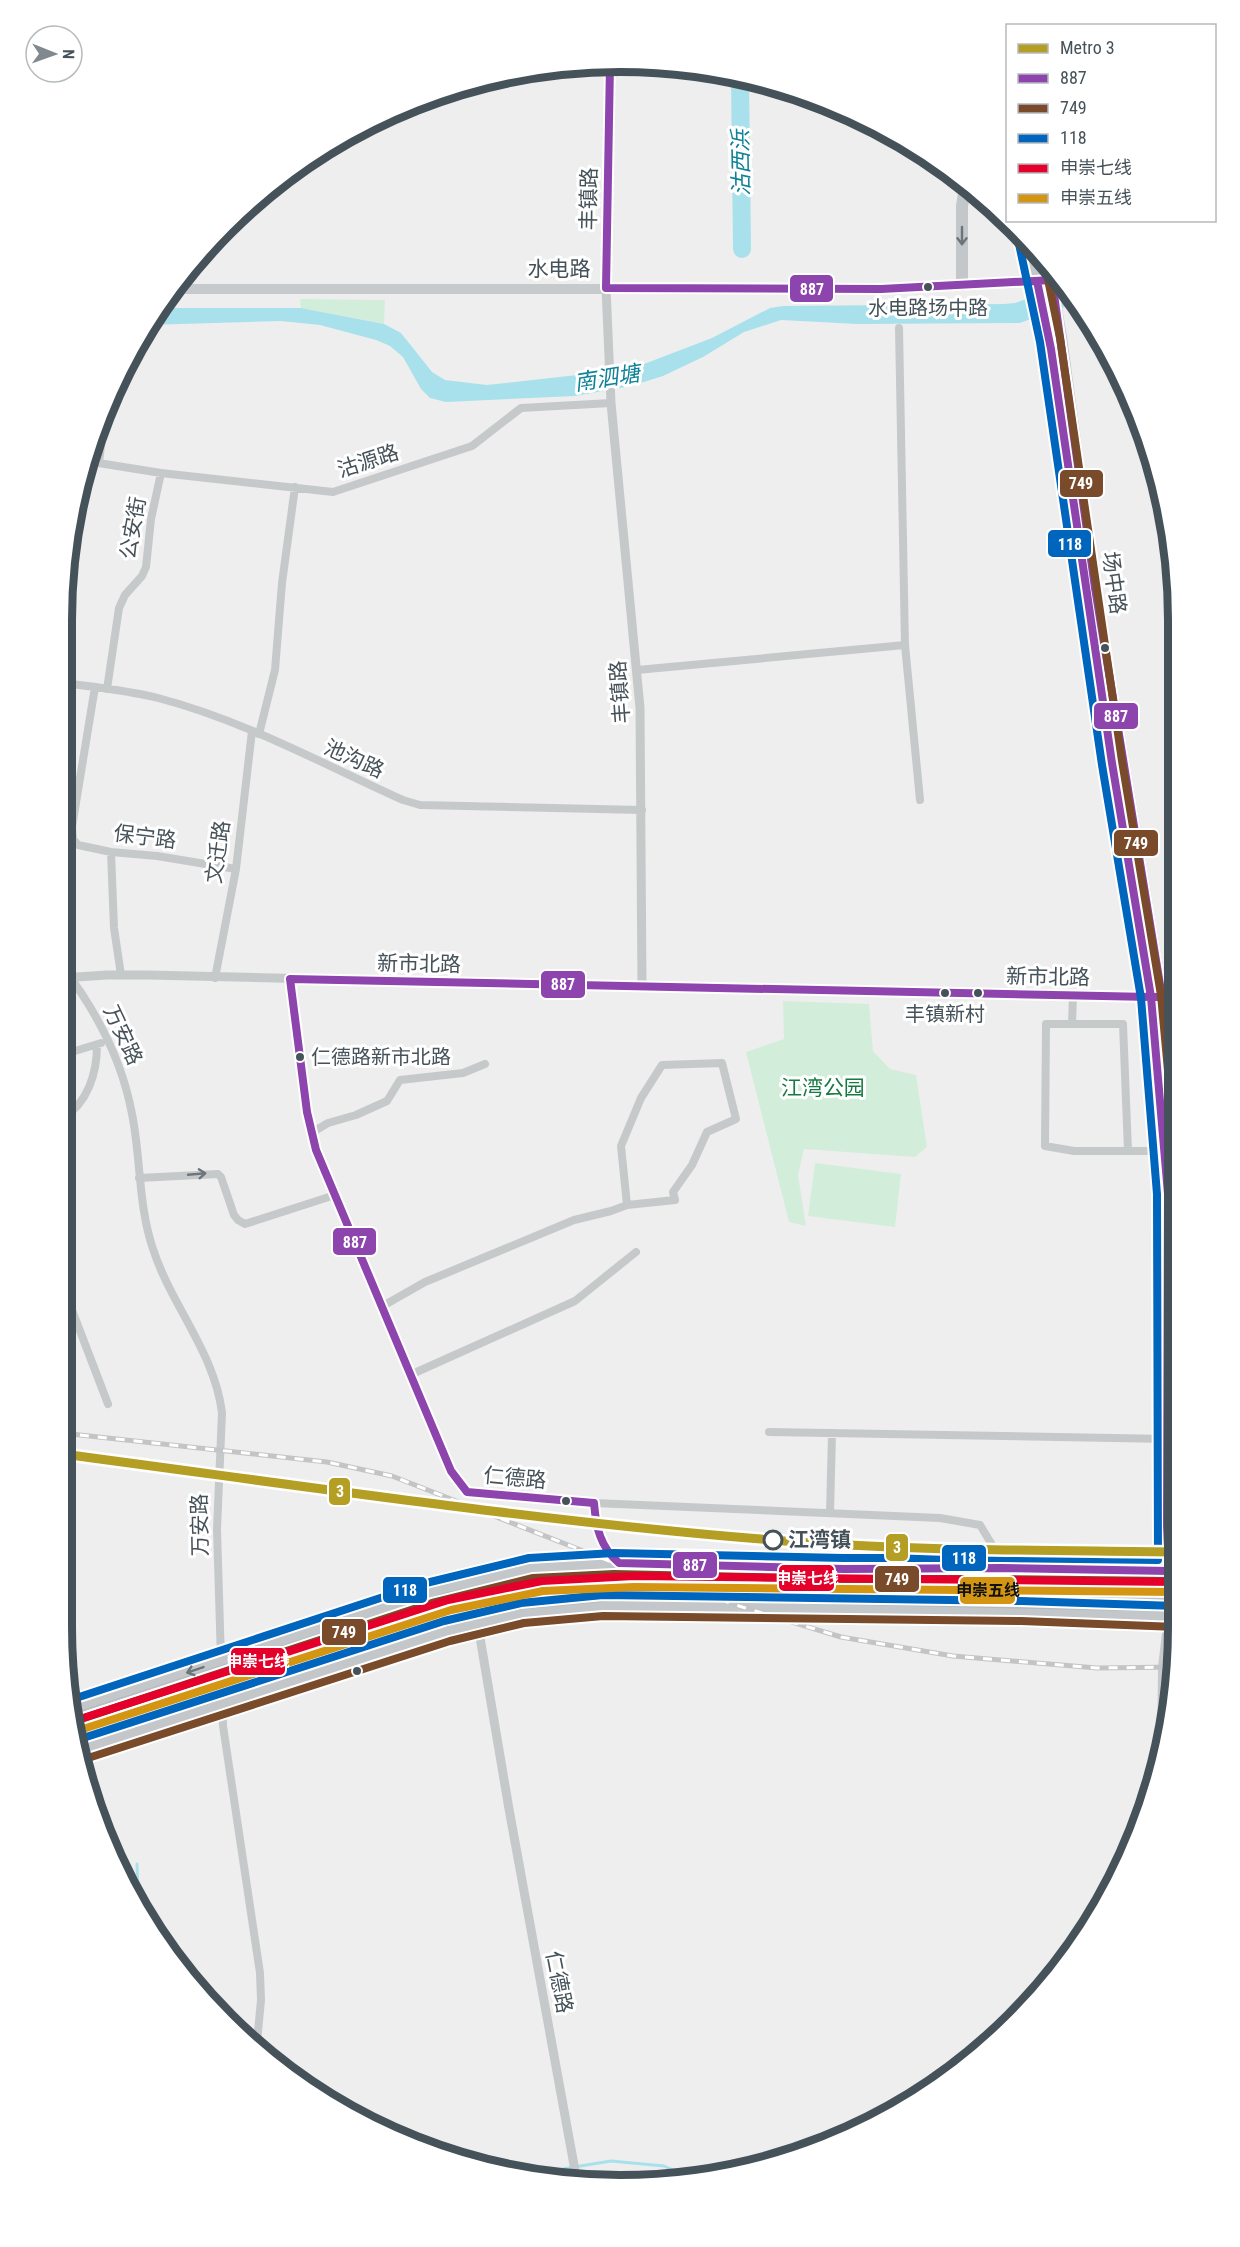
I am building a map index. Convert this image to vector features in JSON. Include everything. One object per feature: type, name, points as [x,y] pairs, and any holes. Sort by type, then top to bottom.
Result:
[{"type":"highway","points":[[80,1719],[448,1600],[542,1581],[634,1576],[1168,1572]]},
{"type":"highway","points":[[83,1734],[450,1617],[544,1598],[622,1592],[1168,1604]]},
{"type":"main road","points":[[962,285],[964,193]]},
{"type":"main road","name":"场中路","points":[[1033,260],[1041,298],[1056,339]]},
{"type":"main road","name":"水电路","points":[[183,289],[881,289],[1037,281],[1048,278]]},
{"type":"main road","name":"场中路","points":[[1054,285],[1056,339],[1156,997],[1168,1194],[1168,1439]]},
{"type":"main road","name":"场中路","points":[[1156,997],[1168,1034]]},
{"type":"main road","points":[[79,1709],[471,1581],[531,1568],[619,1563],[844,1569],[1002,1568],[1168,1572]]},
{"type":"main road","points":[[86,1748],[437,1634],[522,1613],[603,1605],[1168,1616]]},
{"type":"main road","points":[[1163,1701],[1163,1667],[1168,1644]]},
{"type":"street","name":"丰镇路","points":[[610,72],[606,288],[611,399],[640,708],[642,987]]},
{"type":"street","points":[[899,328],[905,645],[920,800]]},
{"type":"street","name":"沽源路","points":[[96,462],[161,473],[333,492],[472,446],[520,408],[611,399]]},
{"type":"street","points":[[99,463],[101,444]]},
{"type":"street","name":"公安街","points":[[107,689],[119,608],[125,595],[142,576],[146,567],[151,519],[161,473]]},
{"type":"street","name":"文迁路","points":[[214,978],[236,869],[255,733],[276,670],[282,583],[295,487]]},
{"type":"street","points":[[637,670],[905,645]]},
{"type":"street","name":"池沟路","points":[[72,684],[158,698],[191,708],[255,733],[403,800],[420,805],[642,810]]},
{"type":"street","points":[[72,827],[95,687]]},
{"type":"street","name":"保宁路","points":[[72,827],[73,838],[78,845],[111,852],[157,856],[236,869]]},
{"type":"street","points":[[111,852],[114,928],[121,975]]},
{"type":"street","name":"新市北路","points":[[72,978],[121,975],[1156,997]]},
{"type":"street","name":"仁德路","points":[[290,979],[310,1133],[315,1150],[451,1471],[466,1492],[594,1503],[940,1518],[980,1525],[1000,1558],[1004,1611]]},
{"type":"street","name":"万安路","points":[[72,984],[90,1006],[127,1090],[133,1116],[139,1178],[153,1249],[160,1270],[199,1345],[220,1395],[222,1413],[217,1529],[223,1726],[260,1973],[261,2000],[257,2037]]},
{"type":"street","points":[[1072,1024],[1073,996]]},
{"type":"street","points":[[1128,1151],[1123,1024],[1046,1023],[1045,1146],[1074,1151],[1128,1151],[1165,1151]]},
{"type":"street","points":[[72,1052],[107,1042]]},
{"type":"street","points":[[72,1110],[89,1090],[96,1066],[97,1045]]},
{"type":"street","points":[[381,1307],[425,1282],[574,1220],[627,1205],[675,1200],[673,1192],[692,1165],[707,1132],[736,1119],[722,1063],[662,1065],[641,1098],[621,1146],[627,1205]]},
{"type":"street","points":[[310,1133],[328,1123],[356,1115],[387,1101],[400,1080],[463,1073],[485,1064]]},
{"type":"street","points":[[139,1178],[218,1174],[234,1215],[237,1220],[246,1224],[335,1195]]},
{"type":"street","points":[[410,1375],[575,1301],[636,1252]]},
{"type":"street","points":[[72,1310],[108,1404]]},
{"type":"street","points":[[769,1432],[1168,1439]]},
{"type":"street","points":[[830,1513],[832,1433]]},
{"type":"street","points":[[594,1503],[599,1539],[619,1563]]},
{"type":"street","name":"仁德路","points":[[471,1581],[509,1809],[575,2173]]},
{"type":"green space","points":[[300,299],[385,300],[384,324],[301,308]]},
{"type":"green space","name":"江湾公园","points":[[783,1001],[869,1004],[873,1051],[890,1069],[916,1075],[927,1147],[915,1157],[804,1149],[798,1175],[806,1226],[789,1222],[746,1052],[784,1039]]},
{"type":"green space","points":[[815,1163],[901,1174],[895,1227],[808,1216]]},
{"type":"water","name":"南泗塘","points":[[1056,288],[1069,305],[1020,323],[857,324],[781,320],[744,332],[703,357],[663,376],[631,386],[575,396],[446,402],[430,398],[421,389],[403,357],[390,346],[376,340],[320,325],[281,321],[158,325],[170,308],[301,308],[384,324],[401,333],[432,372],[445,380],[487,385],[631,369],[712,338],[770,308],[1015,303]]},
{"type":"waterway","name":"沽西浜","points":[[740,86],[742,249]]},
{"type":"waterway","points":[[137,1864],[138,1887]]},
{"type":"waterway","points":[[555,2171],[611,2161],[664,2166],[677,2172]]},
{"type":"railway","points":[[72,1434],[327,1462],[392,1476],[614,1563],[739,1606],[841,1637],[953,1656],[1097,1668],[1167,1667]]},
{"type":"metro line","name":"3","points":[[72,1455],[505,1513],[772,1540],[924,1548],[1168,1552]]},
{"type":"transit line","name":"887","points":[[606,288],[610,72]]},
{"type":"transit line","name":"118","points":[[77,1698],[426,1583],[529,1558],[614,1553],[844,1558],[1158,1560],[1157,1194],[1141,998],[1102,765],[1040,342],[1019,246]]},
{"type":"transit line","name":"749","points":[[1048,277],[1060,338],[1122,761],[1161,995],[1168,1071]]},
{"type":"transit line","name":"887","points":[[606,288],[881,289],[1050,280]]},
{"type":"transit line","name":"887","points":[[1037,281],[1051,349],[1112,763],[1151,997]]},
{"type":"transit line","name":"887","points":[[1052,283],[1095,588],[1162,997],[1151,997]]},
{"type":"transit line","name":"887","points":[[290,979],[1151,997],[1168,1194]]},
{"type":"transit line","name":"887","points":[[290,979],[307,1112],[316,1150],[451,1471],[467,1492],[594,1503],[600,1536],[607,1550],[619,1563],[844,1569],[1002,1568],[1168,1571]]},
{"type":"transit line","name":"887","points":[[1168,1194],[1168,1548]]},
{"type":"transit line","name":"749","points":[[80,1719],[432,1603],[533,1578],[614,1574],[844,1579],[1168,1581]]},
{"type":"transit line","name":"申崇七线","points":[[80,1719],[448,1600],[542,1581],[634,1576],[1168,1582]]},
{"type":"transit line","name":"申崇五线","points":[[82,1729],[451,1610],[543,1591],[634,1587],[1168,1592]]},
{"type":"transit line","name":"118","points":[[84,1738],[444,1621],[521,1603],[603,1595],[1021,1601],[1168,1606]]},
{"type":"transit line","name":"749","points":[[88,1758],[450,1641],[524,1623],[603,1616],[1021,1621],[1168,1627]]},
{"type":"place","name":"水电路场中路","points":[[928,287]]},
{"type":"place","name":"丰镇新村","points":[[945,993]]},
{"type":"place","name":"仁德路新市北路","points":[[300,1057]]},
{"type":"place","name":"江湾镇","points":[[773,1540]]}]
